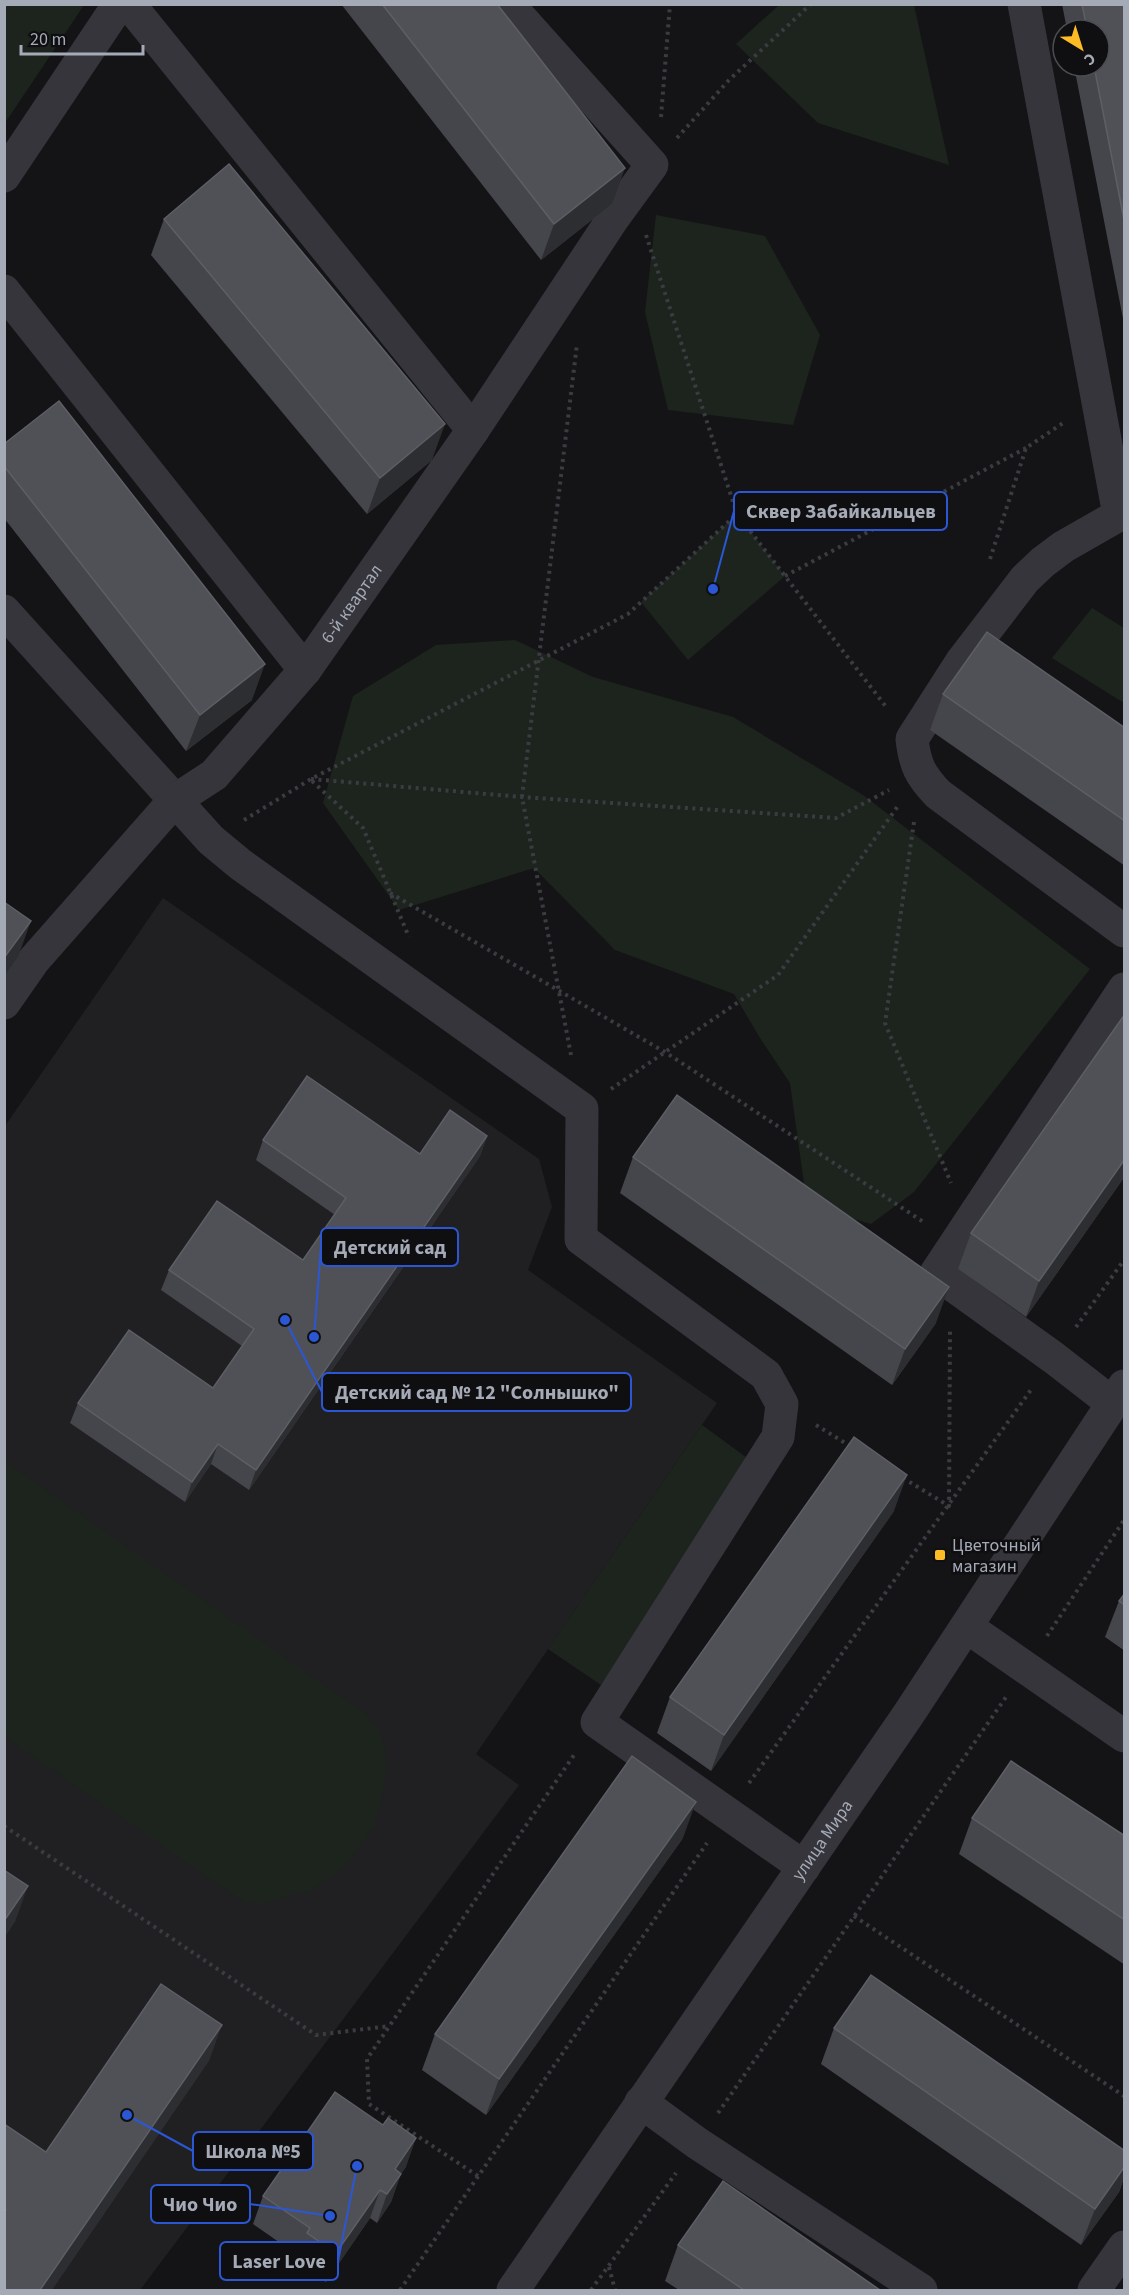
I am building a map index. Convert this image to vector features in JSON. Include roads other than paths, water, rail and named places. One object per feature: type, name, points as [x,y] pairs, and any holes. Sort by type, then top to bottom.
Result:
[{"type":"street","points":[[4,176],[119,4]]},
{"type":"street","points":[[129,4],[472,430]]},
{"type":"street","name":"6-й квартал","points":[[4,1003],[34,960],[174,801],[214,775],[305,670],[655,162],[508,4]]},
{"type":"street","points":[[1024,4],[1097,399],[1122,515],[1063,547],[1025,579],[962,662],[912,739],[915,762],[938,794],[1125,931]]},
{"type":"street","points":[[4,291],[305,670]]},
{"type":"street","points":[[4,611],[211,840],[240,864],[582,1109],[581,1239],[766,1375],[782,1404],[778,1437],[597,1722],[804,1867]]},
{"type":"street","points":[[16,932],[34,960]]},
{"type":"street","points":[[1118,1394],[1054,1358],[936,1274],[1125,989]]},
{"type":"street","name":"улица Мира","points":[[513,2290],[967,1627],[1118,1394]]},
{"type":"street","points":[[967,1627],[1125,1736]]},
{"type":"street","points":[[641,2102],[697,2143],[921,2290]]},
{"type":"street","points":[[1094,2290],[1125,2247]]},
{"type":"place","name":"Сквер Забайкальцев","points":[[713,589]]},
{"type":"place","name":"Детский сад № 12 \"Солнышко\"","points":[[285,1320]]},
{"type":"place","name":"Детский сад","points":[[314,1337]]},
{"type":"place","name":"Цветочный магазин","points":[[940,1555]]},
{"type":"place","name":"Школа №5","points":[[127,2115]]},
{"type":"place","name":"Laser Love","points":[[357,2166]]},
{"type":"place","name":"Чио Чио","points":[[330,2216]]}]
